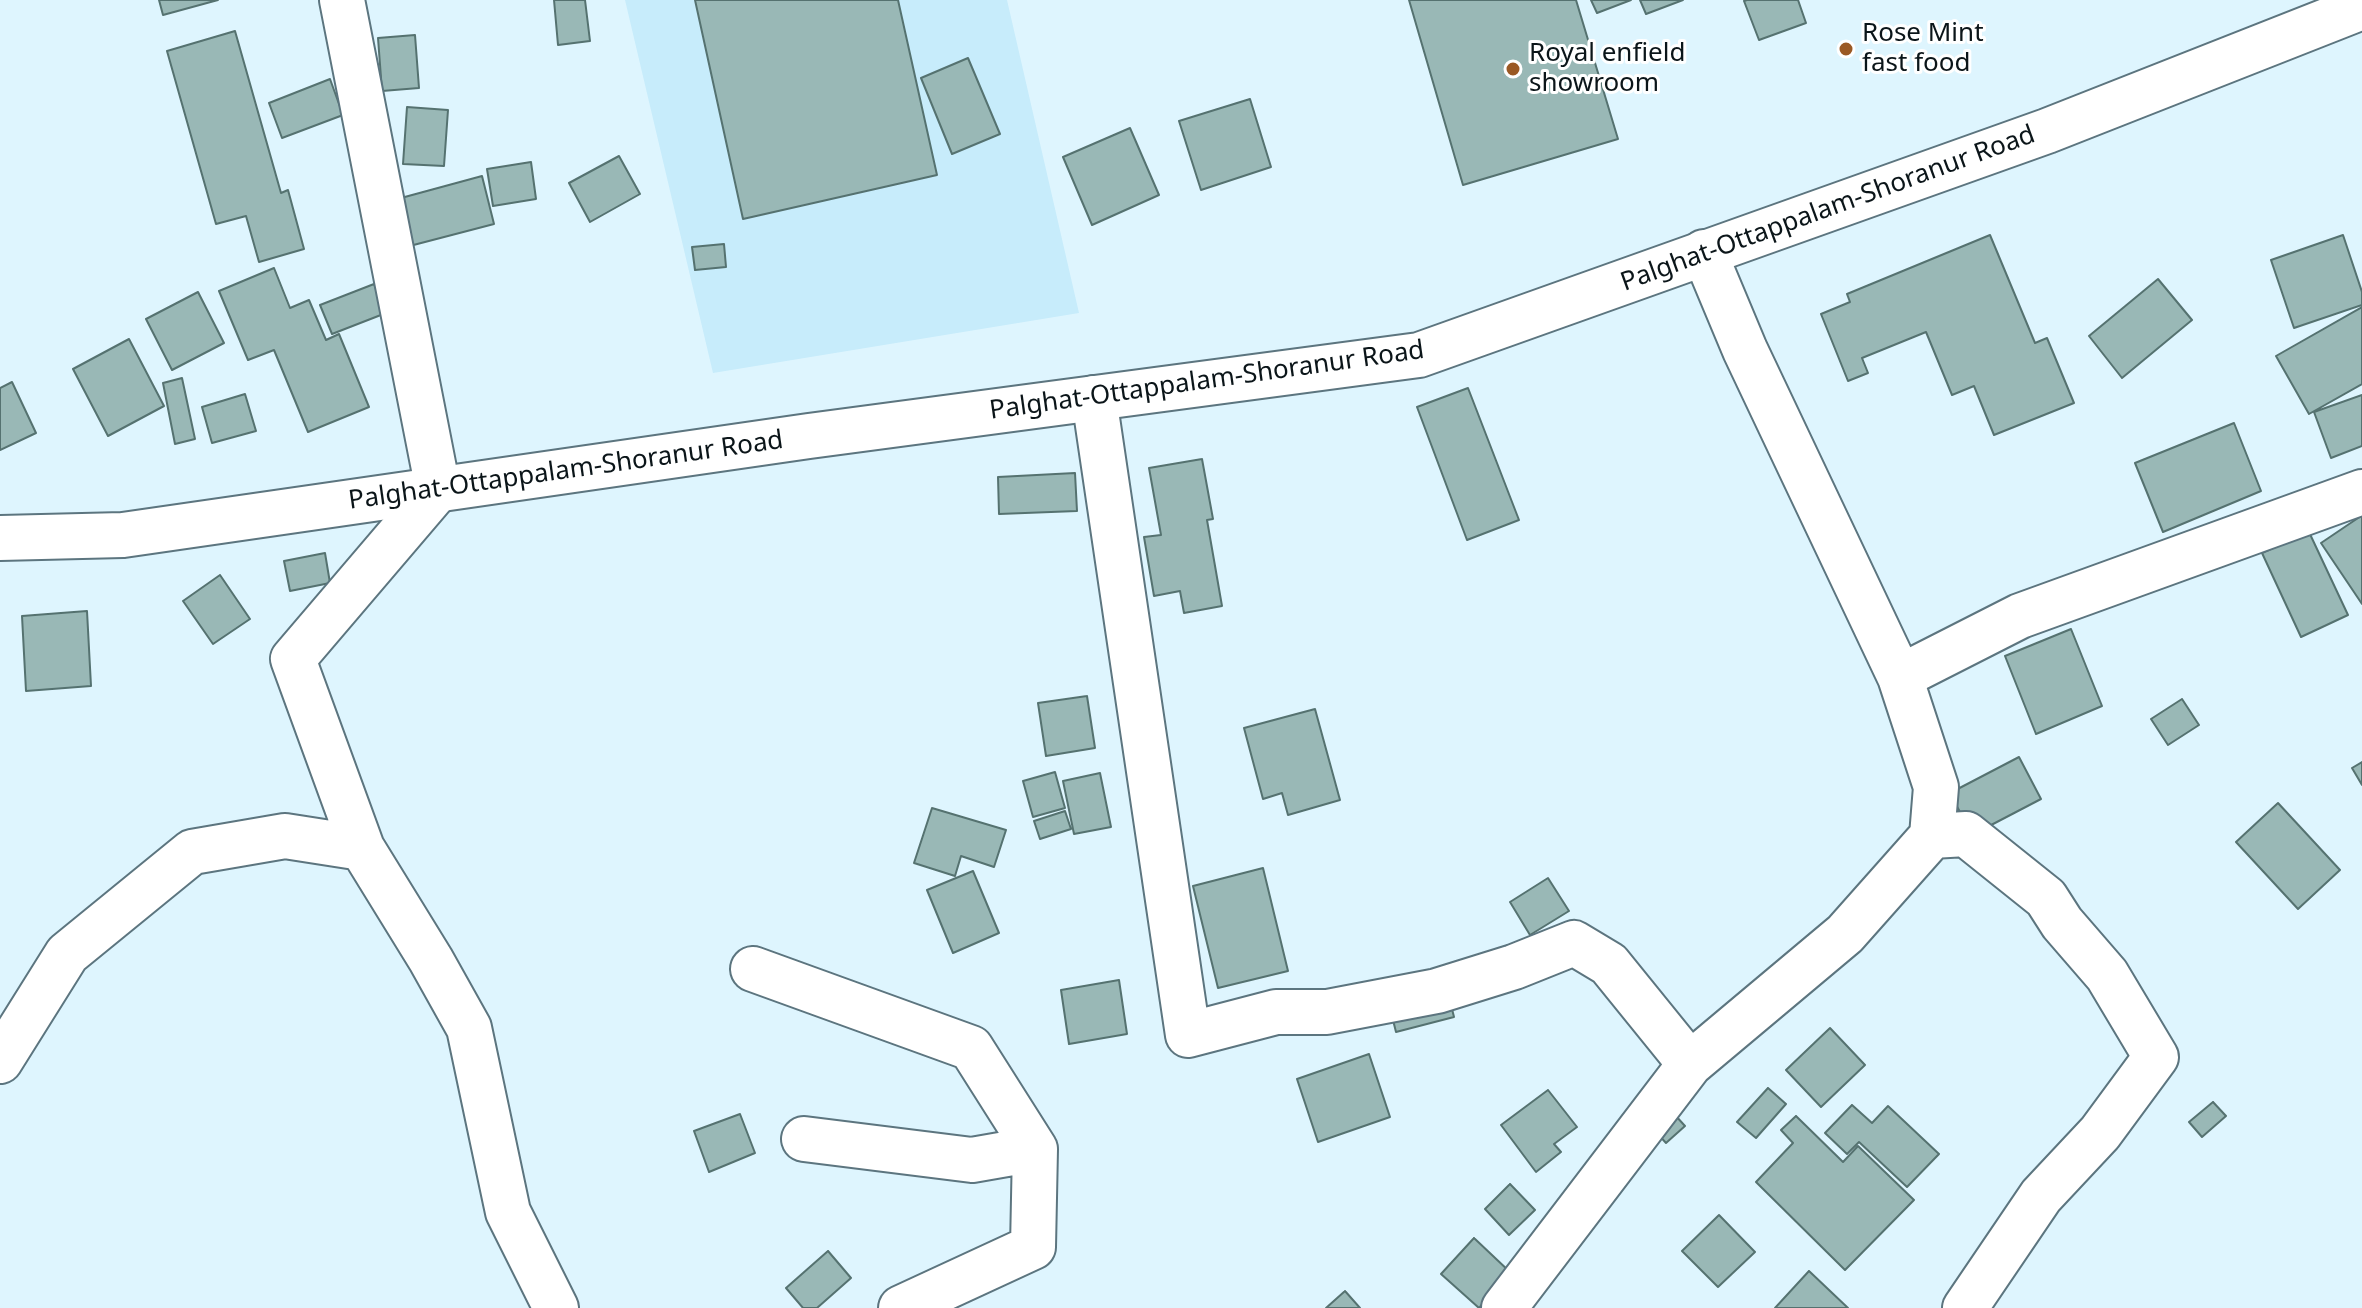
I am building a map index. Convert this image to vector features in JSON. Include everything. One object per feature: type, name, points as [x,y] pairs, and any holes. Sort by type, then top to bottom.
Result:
[{"type":"street","points":[[342,0],[438,489],[293,659],[362,848],[469,1028],[508,1212],[556,1308]]},
{"type":"street","name":"Palghat-Ottappalam-Shoranur Road","points":[[0,538],[123,535],[1419,355],[2047,131],[2362,7]]},
{"type":"street","points":[[1504,1308],[1690,1064],[1845,934],[1932,836],[1936,787],[1900,677],[1745,350],[1704,252]]},
{"type":"street","points":[[1094,398],[1188,1035],[1276,1012],[1327,1012],[1437,991],[1514,967],[1574,943],[1609,964],[1690,1064]]},
{"type":"street","points":[[1900,677],[2020,616],[2362,492]]},
{"type":"street","points":[[1932,836],[1966,834],[2046,898],[2062,923],[2107,975],[2156,1057],[2100,1133],[2041,1196],[1965,1308]]},
{"type":"street","points":[[0,1061],[67,954],[192,852],[285,836],[362,848]]},
{"type":"street","points":[[753,969],[971,1048],[1035,1149],[1033,1247],[901,1308]]},
{"type":"street","points":[[804,1139],[972,1160],[1035,1149]]},
{"type":"shaded area","points":[[625,0],[1007,0],[1079,313],[713,373]]},
{"type":"building","points":[[159,0],[218,0],[163,15]]},
{"type":"building","points":[[554,0],[585,0],[590,41],[558,45]]},
{"type":"building","points":[[695,0],[898,0],[937,175],[743,219]]},
{"type":"building","name":"Royal enfield showroom","points":[[1409,0],[1576,0],[1618,139],[1463,185]]},
{"type":"building","points":[[1591,0],[1631,0],[1597,13]]},
{"type":"building","points":[[1640,0],[1683,0],[1646,14]]},
{"type":"building","points":[[1798,0],[1806,23],[1759,40],[1744,1]]},
{"type":"building","points":[[235,31],[281,193],[288,190],[304,249],[259,262],[246,216],[216,224],[167,51]]},
{"type":"building","points":[[415,35],[419,88],[382,91],[378,38]]},
{"type":"building","points":[[968,58],[1000,134],[952,154],[921,78]]},
{"type":"building","points":[[330,79],[343,115],[282,138],[269,103]]},
{"type":"building","points":[[1250,99],[1271,167],[1201,190],[1179,121]]},
{"type":"building","points":[[407,107],[448,110],[444,166],[403,164]]},
{"type":"building","points":[[1130,128],[1159,195],[1092,225],[1063,157]]},
{"type":"building","points":[[619,156],[640,194],[590,222],[569,183]]},
{"type":"building","points":[[531,162],[536,199],[493,206],[487,169]]},
{"type":"building","points":[[482,176],[494,224],[402,248],[390,201]]},
{"type":"building","points":[[1990,235],[2035,343],[2047,338],[2074,403],[1994,435],[1974,386],[1952,395],[1926,332],[1862,358],[1868,373],[1848,381],[1821,314],[1850,302],[1847,294]]},
{"type":"building","points":[[2343,235],[2362,292],[2362,305],[2294,328],[2271,260]]},
{"type":"building","points":[[724,244],[726,267],[695,270],[692,247]]},
{"type":"building","points":[[274,268],[290,308],[309,300],[326,340],[339,334],[369,407],[308,432],[274,350],[248,360],[219,291]]},
{"type":"building","points":[[2158,279],[2192,320],[2122,378],[2089,336]]},
{"type":"building","points":[[374,284],[386,313],[332,334],[320,305]]},
{"type":"building","points":[[198,292],[224,343],[172,370],[146,319]]},
{"type":"building","points":[[2362,307],[2362,384],[2309,414],[2276,356]]},
{"type":"building","points":[[129,339],[164,406],[108,436],[73,369]]},
{"type":"building","points":[[182,378],[195,439],[175,444],[163,383]]},
{"type":"building","points":[[12,382],[36,433],[0,450],[0,388]]},
{"type":"building","points":[[1468,388],[1519,520],[1467,540],[1417,407]]},
{"type":"building","points":[[245,394],[256,431],[212,443],[202,407]]},
{"type":"building","points":[[2362,395],[2362,446],[2331,458],[2314,412]]},
{"type":"building","points":[[2234,423],[2261,491],[2163,532],[2135,463]]},
{"type":"building","points":[[1202,459],[1213,519],[1207,520],[1222,606],[1184,613],[1180,591],[1154,596],[1144,537],[1161,535],[1149,468]]},
{"type":"building","points":[[1075,473],[1077,511],[999,514],[998,477]]},
{"type":"building","points":[[2362,518],[2362,604],[2321,543]]},
{"type":"building","points":[[2309,532],[2348,615],[2301,637],[2262,553]]},
{"type":"building","points":[[325,553],[330,583],[290,591],[284,561]]},
{"type":"building","points":[[220,575],[250,619],[213,644],[183,601]]},
{"type":"building","points":[[87,611],[91,686],[26,691],[22,616]]},
{"type":"building","points":[[2071,629],[2102,706],[2036,734],[2005,656]]},
{"type":"building","points":[[1087,696],[1095,748],[1046,756],[1038,703]]},
{"type":"building","points":[[2182,699],[2199,725],[2168,745],[2151,719]]},
{"type":"building","points":[[1315,709],[1340,800],[1288,815],[1282,793],[1263,799],[1244,728]]},
{"type":"building","points":[[2019,757],[2041,799],[1972,835],[1950,793]]},
{"type":"building","points":[[2362,762],[2362,785],[2352,768]]},
{"type":"building","points":[[1055,772],[1065,808],[1033,817],[1023,781]]},
{"type":"building","points":[[1100,773],[1111,827],[1074,834],[1063,781]]},
{"type":"building","points":[[2278,803],[2340,870],[2298,909],[2236,842]]},
{"type":"building","points":[[932,808],[1006,830],[994,867],[961,856],[955,876],[914,863]]},
{"type":"building","points":[[1065,811],[1071,829],[1040,839],[1034,821]]},
{"type":"building","points":[[1263,868],[1288,971],[1218,988],[1193,886]]},
{"type":"building","points":[[973,871],[999,933],[953,953],[927,890]]},
{"type":"building","points":[[1548,878],[1569,911],[1530,935],[1510,902]]},
{"type":"building","points":[[1119,980],[1127,1034],[1069,1044],[1061,990]]},
{"type":"building","points":[[1447,989],[1454,1017],[1396,1032],[1389,1004]]},
{"type":"building","points":[[1830,1028],[1865,1065],[1821,1107],[1786,1070]]},
{"type":"building","points":[[1369,1054],[1390,1117],[1318,1142],[1297,1079]]},
{"type":"building","points":[[1768,1088],[1786,1104],[1756,1138],[1737,1122]]},
{"type":"building","points":[[1548,1090],[1577,1127],[1554,1144],[1561,1152],[1536,1172],[1501,1125]]},
{"type":"building","points":[[2213,1102],[2226,1116],[2202,1137],[2189,1122]]},
{"type":"building","points":[[1665,1104],[1685,1126],[1666,1143],[1646,1121]]},
{"type":"building","points":[[1852,1105],[1872,1123],[1888,1106],[1939,1154],[1907,1187],[1859,1142],[1847,1154],[1825,1133]]},
{"type":"building","points":[[740,1114],[755,1153],[709,1172],[694,1131]]},
{"type":"building","points":[[1796,1116],[1843,1162],[1858,1146],[1914,1200],[1845,1270],[1756,1182],[1793,1143],[1781,1130]]},
{"type":"building","points":[[1510,1184],[1535,1210],[1509,1235],[1485,1209]]},
{"type":"building","points":[[1719,1215],[1755,1252],[1718,1287],[1682,1251]]},
{"type":"building","points":[[1474,1238],[1511,1273],[1479,1308],[1441,1274]]},
{"type":"building","points":[[828,1251],[851,1278],[817,1308],[803,1308],[786,1288]]},
{"type":"building","points":[[1809,1271],[1848,1308],[1775,1308]]},
{"type":"building","points":[[1345,1291],[1360,1308],[1326,1308]]},
{"type":"place","name":"Rose Mint fast food","points":[[1846,49]]},
{"type":"place","name":"Royal enfield showroom","points":[[1513,69]]}]
